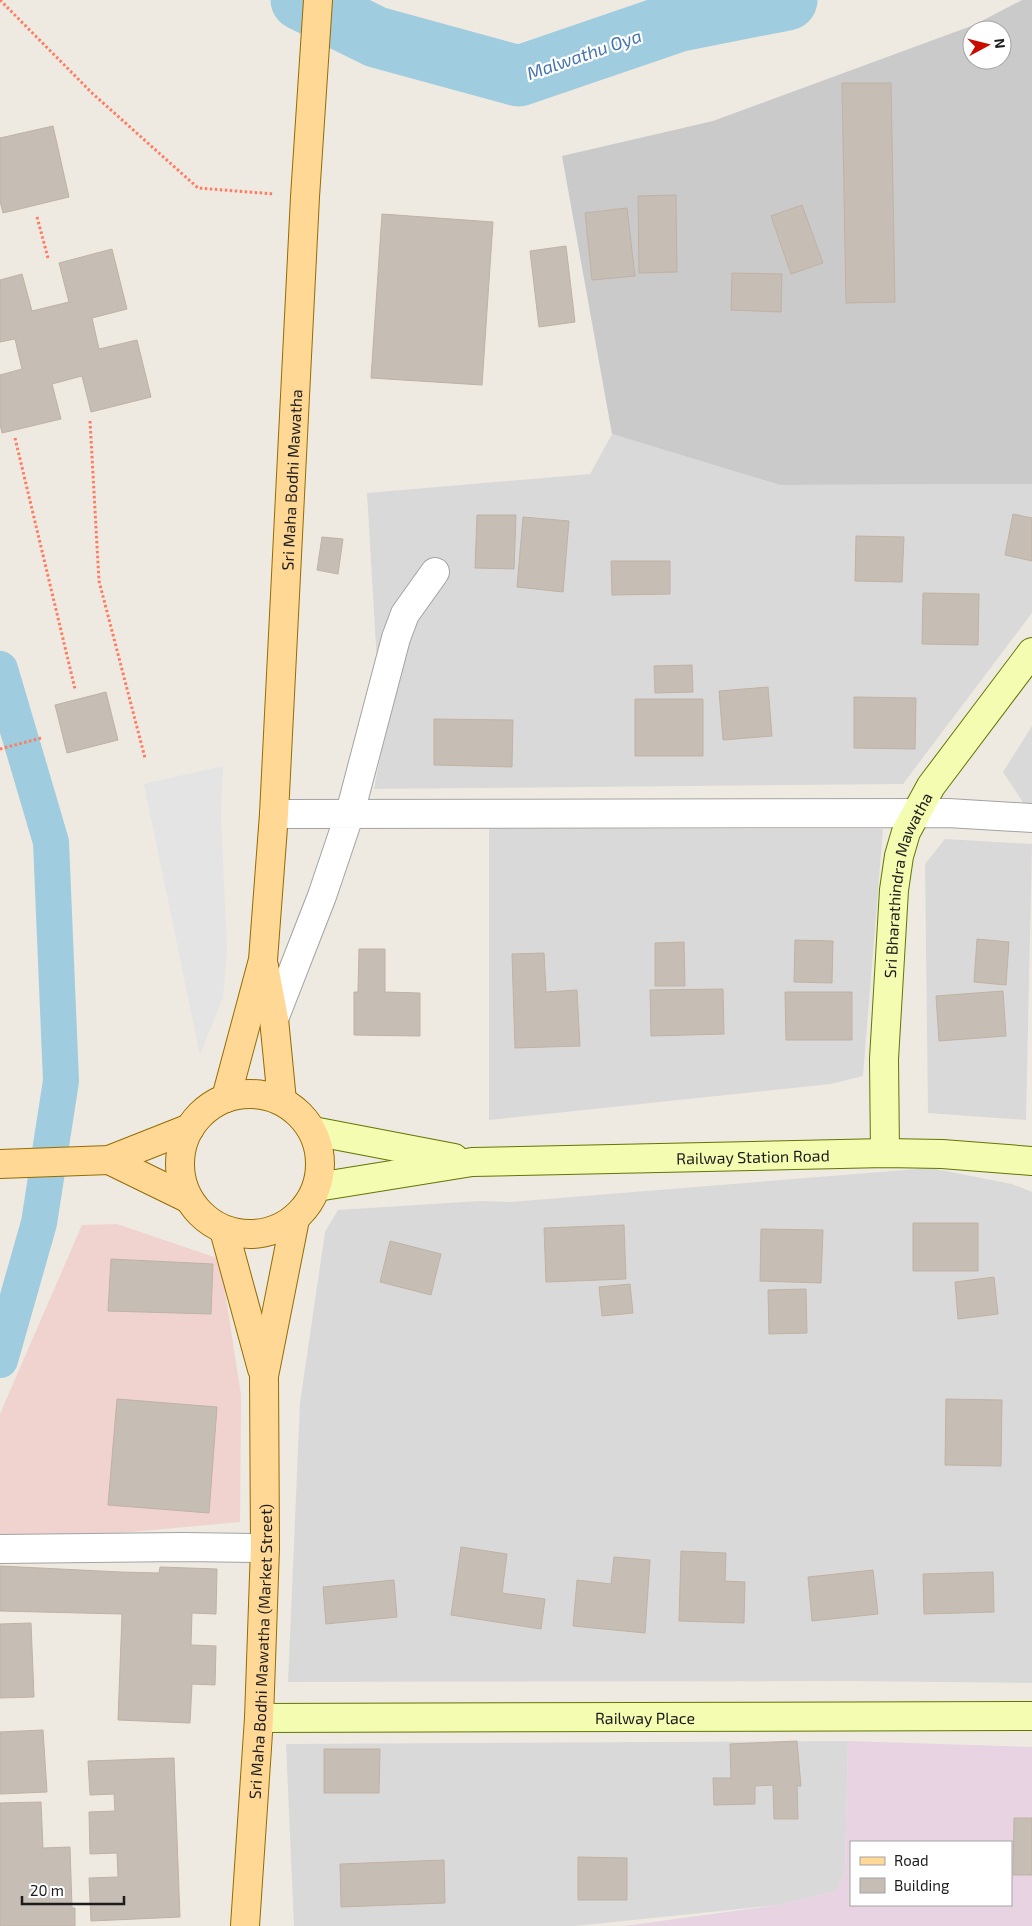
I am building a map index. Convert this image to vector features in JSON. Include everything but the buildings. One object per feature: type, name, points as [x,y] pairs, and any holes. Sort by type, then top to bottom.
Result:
[{"type":"main road","name":"Sri Maha Bodhi Mawatha","points":[[226,1098],[263,960],[274,814],[305,197],[318,0]]},
{"type":"main road","name":"Sri Bharathindra Mawatha","points":[[885,1153],[884,1059],[894,890],[906,832],[931,786],[1032,652]]},
{"type":"main road","name":"Sri Maha Bodhi Mawatha","points":[[263,960],[274,1019],[282,1101]]},
{"type":"main road","points":[[254,1093],[282,1101],[300,1114],[313,1131],[320,1159],[317,1186],[308,1205],[295,1219],[279,1229],[261,1234],[242,1234],[224,1230],[198,1212],[182,1182],[180,1164],[183,1144],[190,1128],[206,1110],[226,1098],[239,1094],[254,1093]]},
{"type":"main road","points":[[0,1164],[109,1160],[190,1128]]},
{"type":"main road","name":"Railway Station Road","points":[[313,1131],[472,1162]]},
{"type":"main road","name":"Railway Station Road","points":[[317,1186],[472,1162],[885,1153],[942,1154],[1032,1161]]},
{"type":"main road","points":[[109,1160],[190,1199]]},
{"type":"main road","name":"Sri Maha Bodhi Mawatha (Market Street)","points":[[245,1926],[259,1718],[265,1548],[264,1376],[295,1219]]},
{"type":"main road","name":"Sri Maha Bodhi Mawatha (Market Street)","points":[[224,1230],[264,1376]]},
{"type":"main road","name":"Railway Place","points":[[259,1718],[1032,1716]]},
{"type":"street","points":[[274,1019],[322,896],[350,813],[396,638],[406,614],[435,572]]},
{"type":"street","points":[[274,814],[948,813],[1022,818]]},
{"type":"street","points":[[0,1549],[265,1548]]},
{"type":"path","points":[[0,0],[92,92],[198,188],[305,197]]},
{"type":"path","points":[[37,217],[48,258]]},
{"type":"path","points":[[90,421],[99,581],[145,758]]},
{"type":"path","points":[[15,438],[75,689]]},
{"type":"path","points":[[0,749],[41,738]]},
{"type":"shaded area","points":[[1022,0],[1032,0],[1032,484],[780,485],[612,434],[562,156],[713,121],[962,29],[962,70],[1012,70],[1012,20],[984,20]]},
{"type":"shaded area","points":[[612,434],[780,485],[1032,484],[1032,613],[903,784],[374,789],[382,748],[367,493],[590,474]]},
{"type":"shaded area","points":[[1032,726],[1032,807],[1026,807],[1003,772]]},
{"type":"shaded area","points":[[223,766],[221,817],[227,951],[223,997],[200,1055],[144,784]]},
{"type":"shaded area","points":[[489,829],[883,829],[863,1076],[831,1084],[489,1120]]},
{"type":"shaded area","points":[[945,839],[1032,844],[1026,1120],[928,1113],[925,864]]},
{"type":"shaded area","points":[[930,1168],[1012,1184],[1032,1192],[1032,1683],[843,1681],[288,1682],[300,1403],[325,1232],[338,1210],[479,1201],[510,1202]]},
{"type":"shaded area","points":[[117,1224],[220,1259],[241,1395],[240,1522],[0,1544],[0,1414],[82,1225]]},
{"type":"shaded area","points":[[848,1741],[845,1872],[836,1891],[779,1905],[575,1926],[294,1926],[286,1744]]},
{"type":"shaded area","points":[[848,1741],[1032,1747],[1032,1926],[624,1926],[779,1905],[836,1891],[845,1872]]},
{"type":"waterway","name":"Malwathu Oya","points":[[301,0],[376,37],[519,76],[680,21],[787,0]]},
{"type":"waterway","points":[[0,669],[51,842],[61,1081],[39,1223],[0,1360]]}]
